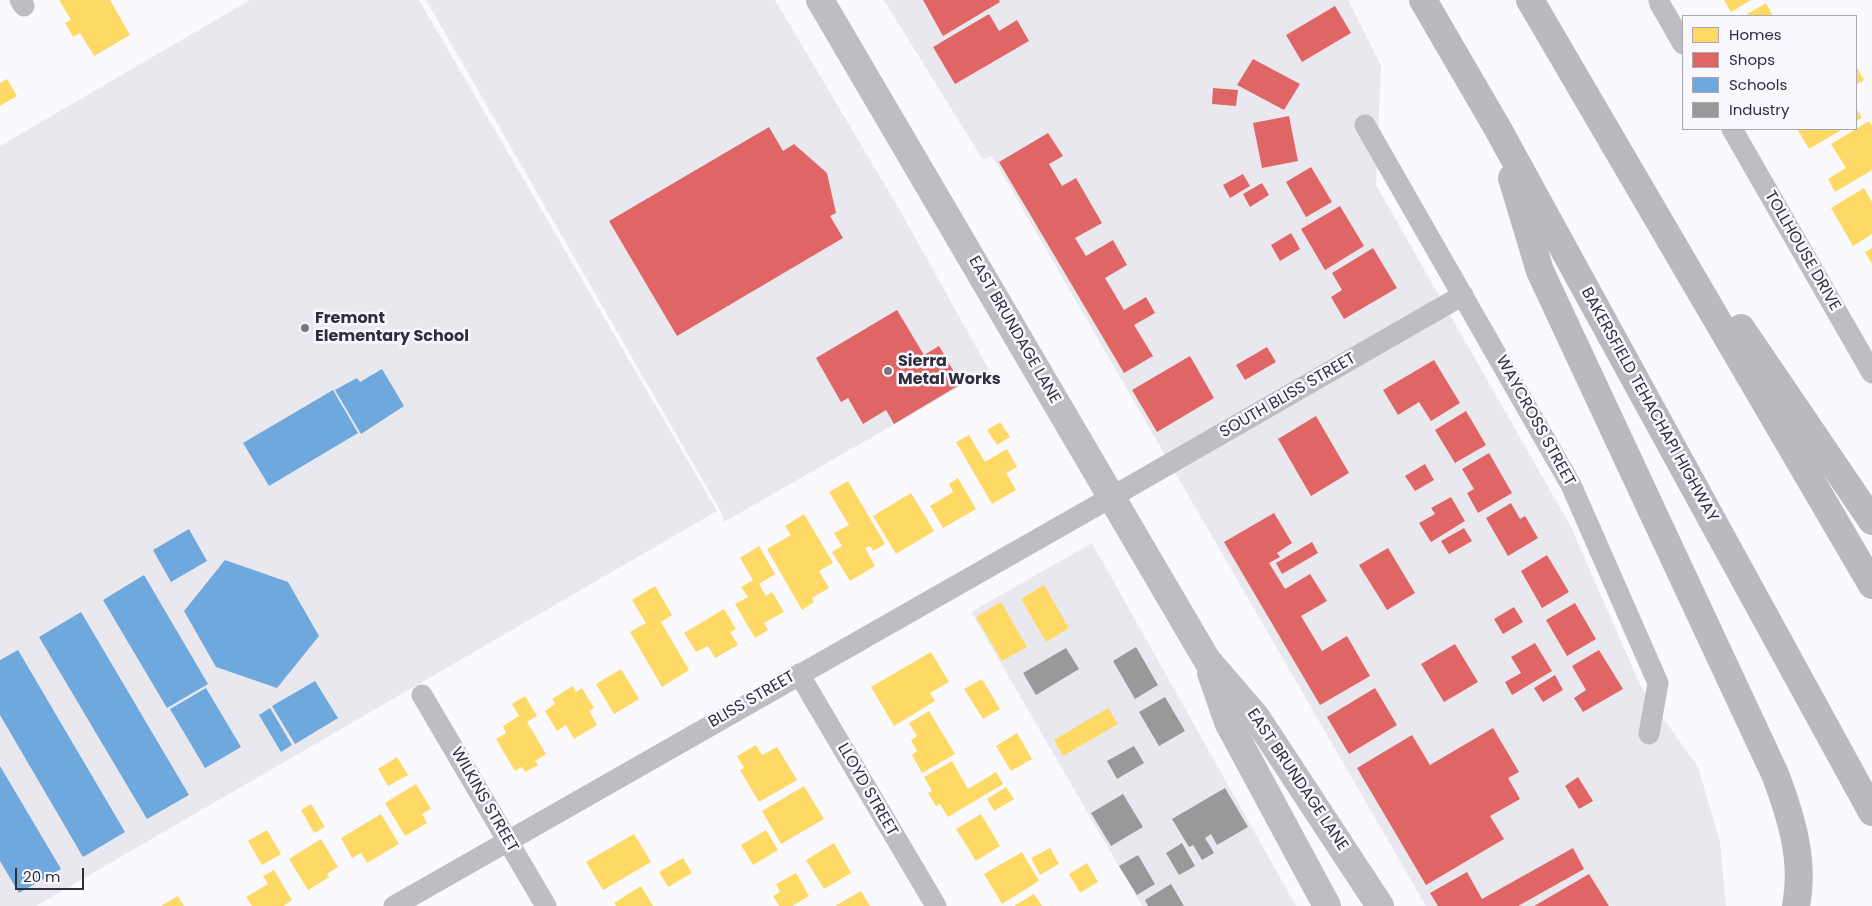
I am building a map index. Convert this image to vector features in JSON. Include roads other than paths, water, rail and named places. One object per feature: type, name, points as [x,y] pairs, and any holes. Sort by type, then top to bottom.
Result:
[{"type":"highway","name":"BAKERSFIELD TEHACHAPI HIGHWAY","points":[[1423,0],[1498,129],[1872,812]]},
{"type":"highway","points":[[1530,0],[1872,585]]},
{"type":"highway","points":[[1600,120],[1872,521]]},
{"type":"highway","points":[[1498,129],[1540,271],[1778,782],[1786,804],[1798,856],[1798,896],[1796,906]]},
{"type":"main road","name":"EAST BRUNDAGE LANE","points":[[820,0],[1207,660],[1256,717],[1380,906]]},
{"type":"main road","name":"EAST BRUNDAGE LANE","points":[[1207,660],[1228,722],[1327,906]]},
{"type":"street","points":[[1660,0],[1660,4],[1682,42]]},
{"type":"street","name":"WAYCROSS STREET","points":[[1365,125],[1571,485],[1658,683],[1649,734]]},
{"type":"street","name":"TOLLHOUSE DRIVE","points":[[1733,130],[1872,373]]},
{"type":"street","name":"SOUTH BLISS STREET","points":[[1112,497],[1463,295]]},
{"type":"street","name":"BLISS STREET","points":[[394,906],[1112,497]]},
{"type":"street","name":"LLOYD STREET","points":[[799,674],[936,906]]},
{"type":"street","name":"WILKINS STREET","points":[[422,695],[546,906]]},
{"type":"place","name":"Fremont Elementary School","points":[[305,328]]},
{"type":"place","name":"Sierra Metal Works","points":[[888,371]]}]
